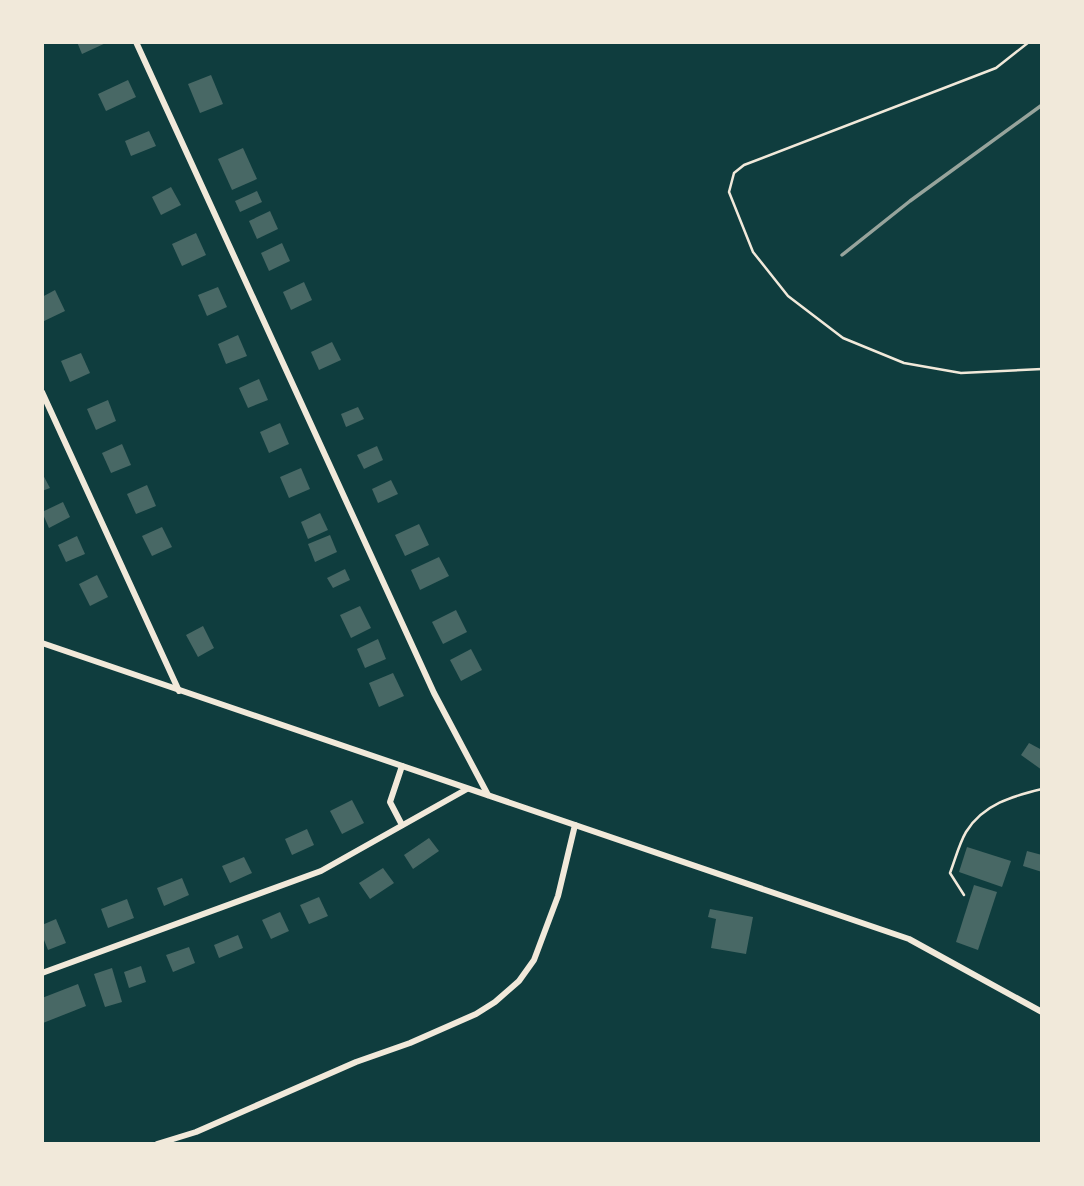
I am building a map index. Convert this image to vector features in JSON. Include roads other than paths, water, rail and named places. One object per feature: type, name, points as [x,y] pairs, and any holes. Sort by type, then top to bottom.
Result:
[{"type":"street","points":[[136,42],[433,693],[488,796]]},
{"type":"street","points":[[42,392],[179,691]]},
{"type":"street","points":[[42,643],[909,939],[1042,1012]]},
{"type":"street","points":[[402,766],[390,802],[402,825]]},
{"type":"street","points":[[42,974],[321,871],[467,789]]},
{"type":"street","points":[[157,1144],[196,1132],[356,1062],[410,1043],[476,1014],[495,1002],[519,981],[534,960],[558,896],[575,825]]},
{"type":"lane","points":[[1029,42],[996,68],[744,165],[734,173],[729,192],[753,252],[788,296],[842,338],[904,363],[961,373],[1042,369]]},
{"type":"lane","points":[[964,895],[950,873],[967,831],[988,808],[1007,798],[1042,789]]},
{"type":"railway","points":[[842,255],[910,201],[1042,105]]}]
